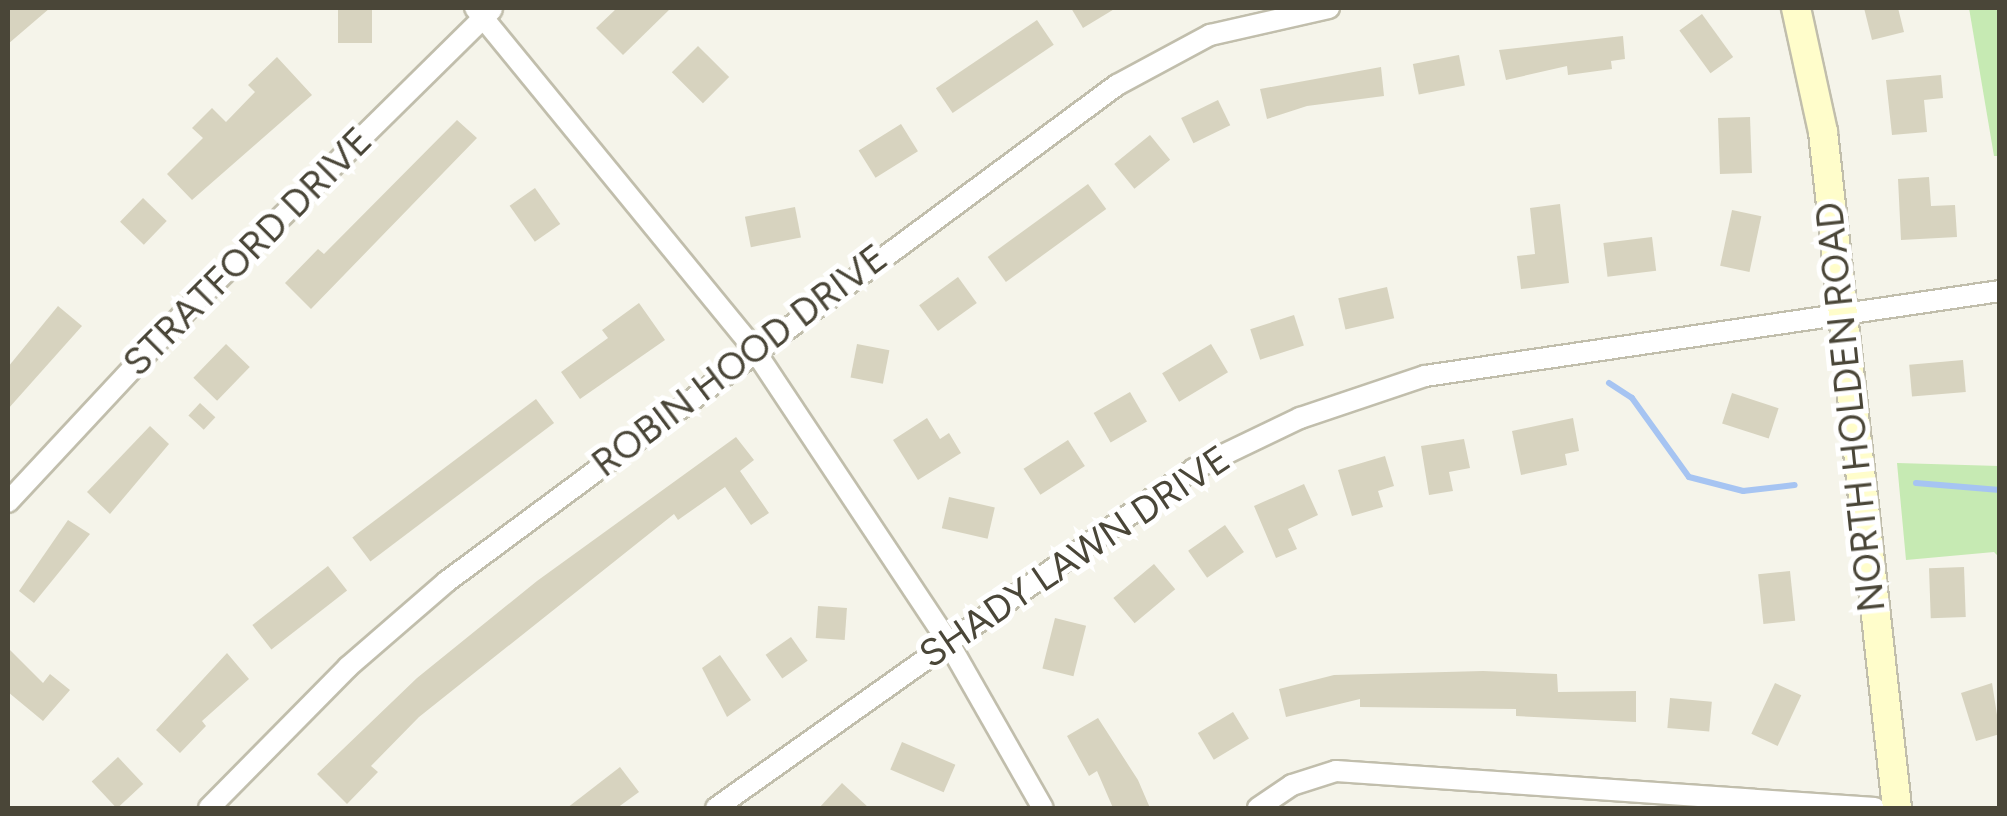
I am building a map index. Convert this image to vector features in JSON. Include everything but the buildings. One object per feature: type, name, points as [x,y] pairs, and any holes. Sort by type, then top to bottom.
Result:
[{"type":"main road","name":"NORTH HOLDEN ROAD","points":[[1796,8],[1823,132],[1838,311],[1897,808]]},
{"type":"street","name":"ROBIN HOOD DRIVE","points":[[209,808],[348,667],[446,582],[753,348],[1116,85],[1210,35],[1329,8]]},
{"type":"street","points":[[484,11],[753,348],[947,640],[1044,808]]},
{"type":"street","name":"STRATFORD DRIVE","points":[[8,502],[190,307],[484,11]]},
{"type":"street","name":"SHADY LAWN DRIVE","points":[[716,808],[947,640],[1194,469],[1300,418],[1425,376],[1838,311],[2000,291]]},
{"type":"street","points":[[1258,808],[1292,785],[1336,770],[1875,808]]},
{"type":"green space","points":[[1969,8],[1999,8],[1999,156],[1994,156]]},
{"type":"green space","points":[[1897,463],[1999,466],[1999,557],[1994,552],[1906,560]]},
{"type":"waterway","points":[[1609,383],[1632,398],[1689,477],[1743,491],[1795,485]]},
{"type":"waterway","points":[[1916,483],[2000,490]]}]
